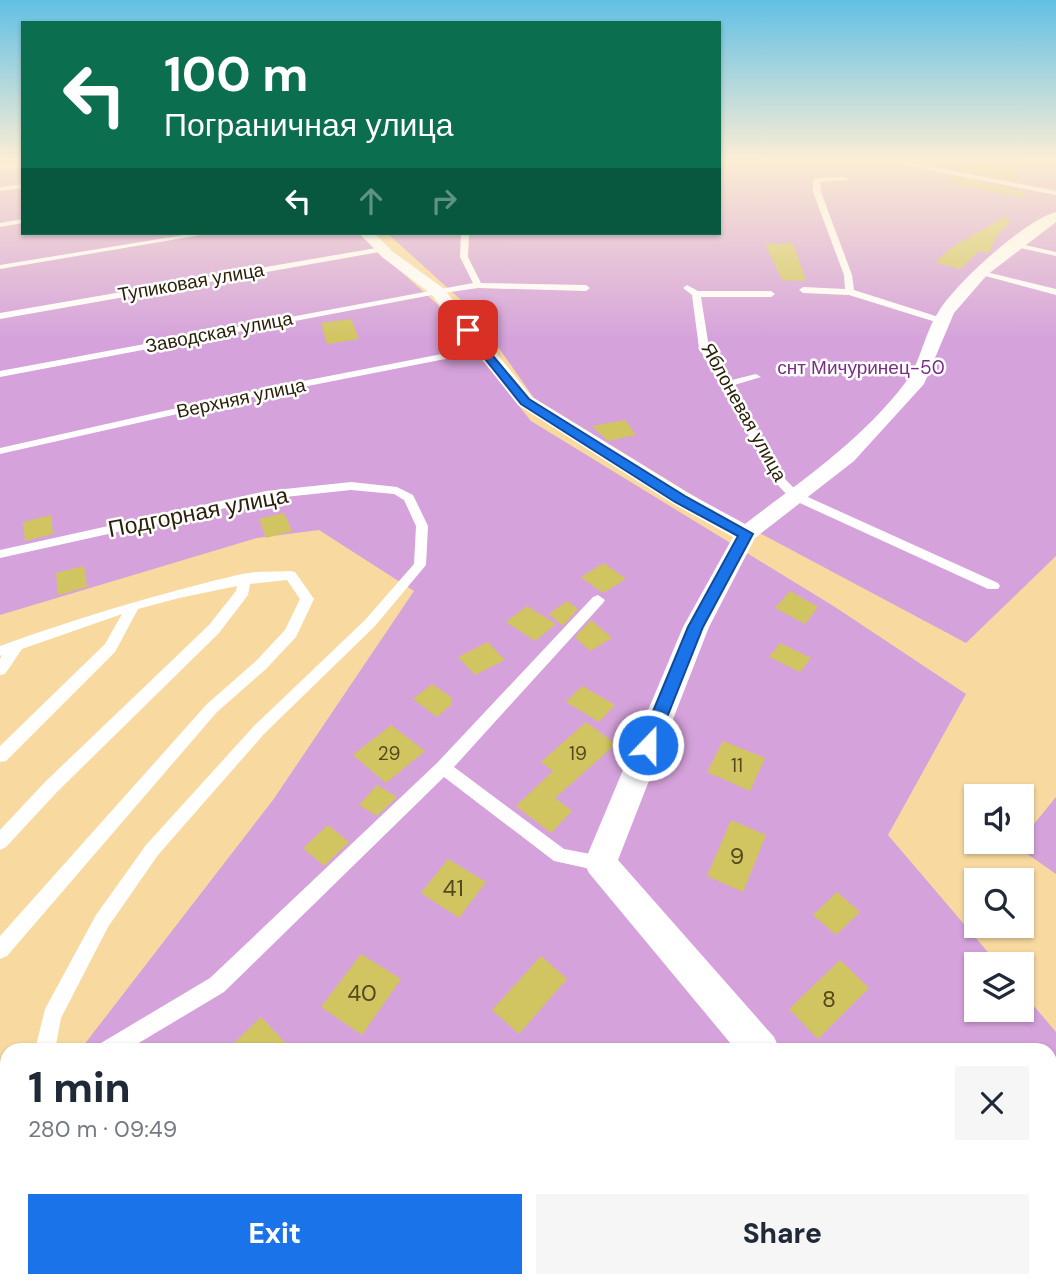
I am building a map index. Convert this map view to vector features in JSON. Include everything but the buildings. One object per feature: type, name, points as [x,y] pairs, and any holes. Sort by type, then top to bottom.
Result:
[{"type":"street","points":[[755,1043],[600,863],[696,627],[746,534],[847,457],[915,384],[946,312],[981,272],[1014,244],[1050,220]]},
{"type":"street","points":[[368,235],[437,291],[525,401],[680,499],[746,534]]},
{"type":"lane","points":[[827,220],[848,275],[850,292]]},
{"type":"lane","points":[[0,225],[21,221]]},
{"type":"lane","points":[[0,267],[197,235]]},
{"type":"lane","points":[[465,235],[464,257],[478,285]]},
{"type":"lane","points":[[1014,244],[1056,254]]},
{"type":"lane","name":"Тупиковая улица","points":[[0,316],[382,249]]},
{"type":"lane","points":[[981,272],[1056,292]]},
{"type":"lane","name":"Заводская улица","points":[[0,374],[437,291],[478,285],[586,288]]},
{"type":"lane","points":[[803,290],[850,292],[942,321]]},
{"type":"lane","name":"Яблоневая улица","points":[[771,294],[691,291],[704,348],[781,482],[795,496]]},
{"type":"lane","name":"Верхняя улица","points":[[0,451],[262,392],[483,349]]},
{"type":"lane","points":[[727,384],[756,377]]},
{"type":"lane","name":"Подгорная улица","points":[[0,554],[266,495],[351,486],[397,491],[409,498],[422,526],[420,565],[370,623],[259,730],[152,850],[102,921],[52,1016],[47,1043]]},
{"type":"lane","points":[[795,496],[993,586]]},
{"type":"lane","points":[[0,651],[132,608],[244,578],[290,575],[307,599],[291,633],[212,708],[0,950]]},
{"type":"lane","points":[[0,842],[51,787],[214,629],[243,592],[244,578]]},
{"type":"lane","points":[[120,1043],[217,985],[443,768],[598,600]]},
{"type":"lane","points":[[0,756],[110,648],[132,608]]},
{"type":"lane","points":[[0,670],[17,645]]},
{"type":"lane","points":[[443,768],[559,856],[600,863]]},
{"type":"green space","points":[[0,220],[21,220],[21,235],[360,235],[437,304],[531,421],[835,607],[966,694],[888,835],[964,924],[964,938],[976,938],[988,952],[964,952],[964,1022],[1034,1022],[1034,1006],[1056,1032],[1056,1043],[85,1043],[273,800],[414,591],[319,530],[257,538],[0,615]]},
{"type":"green space","name":"снт Мичуринец-50","points":[[721,220],[1056,220],[1056,556],[966,643],[720,512],[534,398],[472,310],[389,235],[721,235]]},
{"type":"green space","points":[[1056,797],[1056,874],[1027,854],[1034,854],[1034,824]]},
{"type":"route","points":[[468,330],[525,401],[680,499],[746,534],[696,627],[648,745]]}]
